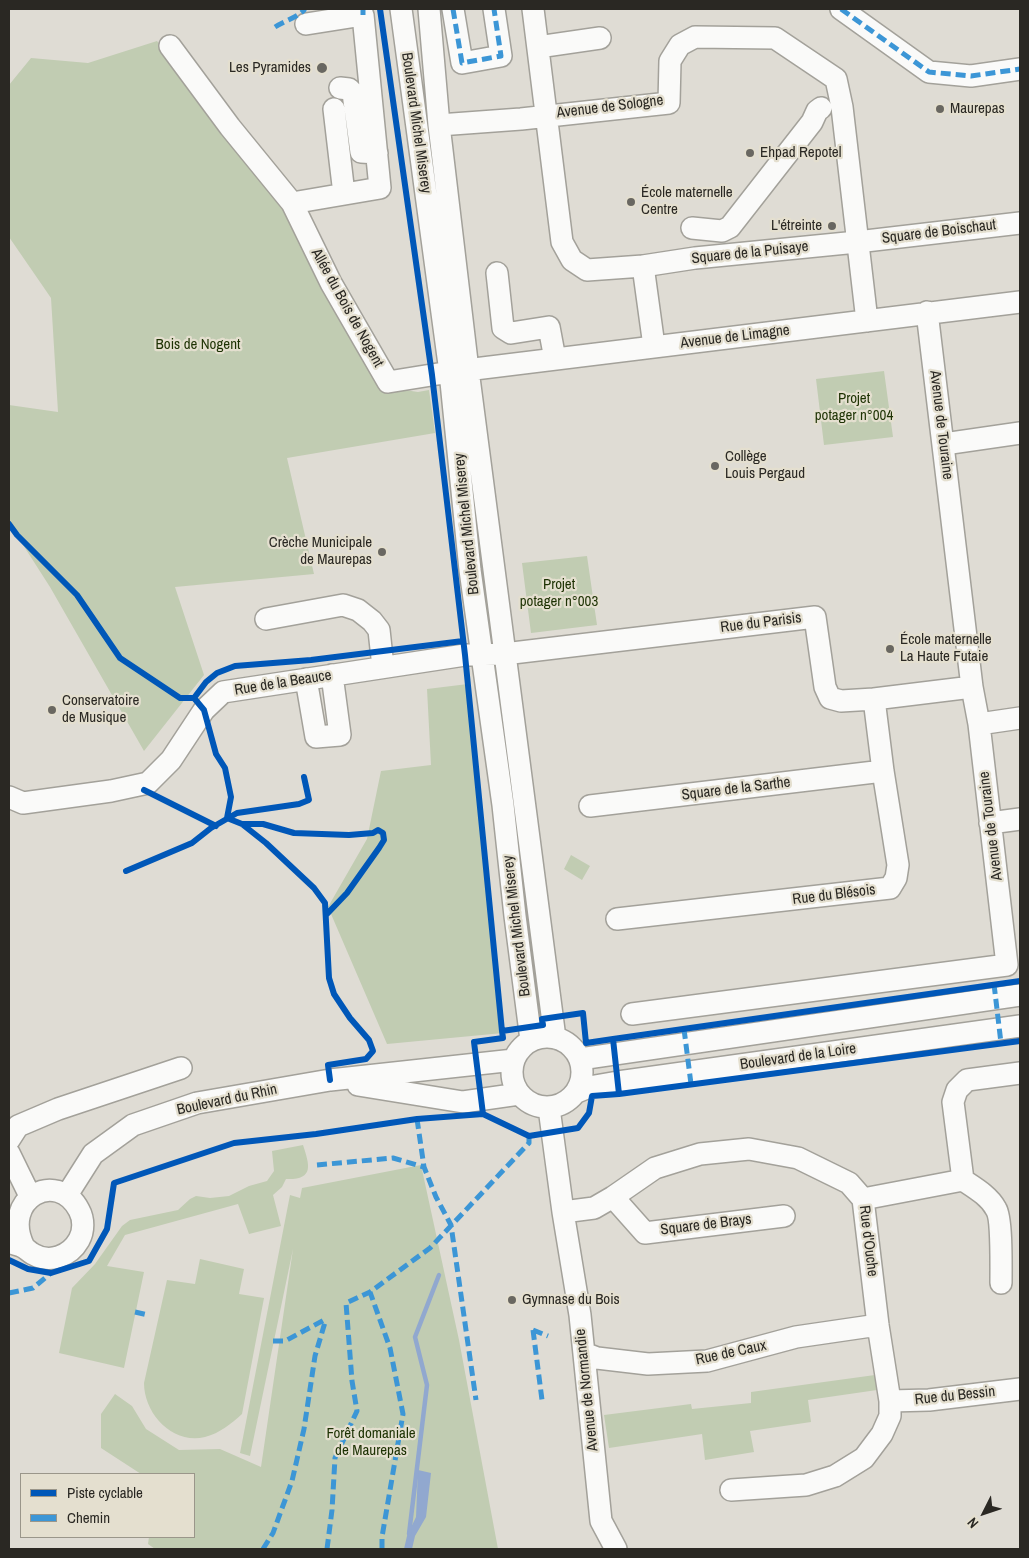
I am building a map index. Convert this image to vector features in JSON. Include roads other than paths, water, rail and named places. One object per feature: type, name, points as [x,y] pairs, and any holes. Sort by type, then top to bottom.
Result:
[{"type":"street","name":"Boulevard Michel Miserey","points":[[401,9],[504,654],[555,1038]]},
{"type":"street","name":"Boulevard Michel Miserey","points":[[429,9],[459,371],[470,570],[503,805],[531,1040]]},
{"type":"street","points":[[453,9],[462,63],[502,56],[494,9]]},
{"type":"street","name":"Square de la Puisaye","points":[[533,9],[562,242],[572,260],[587,270],[643,266],[689,258],[857,242]]},
{"type":"street","points":[[841,9],[929,72],[971,76],[1020,69]]},
{"type":"street","points":[[292,203],[380,188],[363,15],[306,24]]},
{"type":"street","name":"Avenue de Sologne","points":[[438,125],[521,119],[669,103],[670,61],[680,45],[695,37],[775,38],[836,79],[842,107],[867,321]]},
{"type":"street","points":[[538,47],[600,38]]},
{"type":"street","name":"Allée du Bois de Nogent","points":[[170,46],[230,127],[292,203],[330,283],[388,382],[459,371]]},
{"type":"street","points":[[340,88],[349,89],[353,93],[361,152],[377,153]]},
{"type":"street","points":[[692,228],[722,231],[730,227],[821,108]]},
{"type":"street","points":[[334,109],[344,194]]},
{"type":"street","name":"Square de Boischaut","points":[[857,242],[1020,223]]},
{"type":"street","points":[[730,227],[735,254]]},
{"type":"street","points":[[643,266],[654,346]]},
{"type":"street","points":[[497,273],[503,328],[512,333],[550,327],[555,359]]},
{"type":"street","name":"Avenue de Limagne","points":[[459,371],[1020,302]]},
{"type":"street","name":"Avenue de Touraine","points":[[632,1014],[1007,965],[979,724],[972,687],[927,312]]},
{"type":"street","points":[[944,444],[1020,433]]},
{"type":"street","points":[[266,618],[344,605],[358,610],[372,620],[379,630],[383,668]]},
{"type":"street","name":"Rue du Parisis","points":[[482,654],[504,654],[815,617],[825,687],[830,698],[841,701],[874,699],[972,687]]},
{"type":"street","name":"Rue de la Beauce","points":[[9,797],[23,803],[111,791],[148,783],[171,760],[204,710],[223,692],[482,654]]},
{"type":"street","points":[[306,679],[316,737],[340,735],[332,675]]},
{"type":"street","name":"Rue du Blésois","points":[[617,920],[890,888],[896,878],[898,865],[874,699]]},
{"type":"street","points":[[979,724],[1020,718]]},
{"type":"street","name":"Square de la Sarthe","points":[[590,806],[883,771]]},
{"type":"street","points":[[990,823],[1020,819]]},
{"type":"street","name":"Boulevard de la Loire","points":[[580,1059],[1020,995]]},
{"type":"street","name":"Boulevard de la Loire","points":[[577,1092],[589,1087],[618,1082],[1020,1026]]},
{"type":"street","points":[[543,1037],[555,1038],[566,1042],[574,1049],[580,1059],[582,1076],[577,1092],[569,1100],[560,1106],[539,1107],[530,1103],[519,1094],[513,1080],[514,1060],[518,1052],[531,1040],[543,1037]]},
{"type":"street","name":"Boulevard du Rhin","points":[[67,1195],[93,1154],[133,1125],[197,1103],[330,1080],[514,1060]]},
{"type":"street","points":[[9,1140],[18,1126],[104,1093],[181,1068]]},
{"type":"street","points":[[963,1180],[953,1102],[957,1090],[967,1080],[1020,1073]]},
{"type":"street","name":"Boulevard du Rhin","points":[[330,1080],[463,1102],[519,1094]]},
{"type":"street","name":"Avenue de Normandie","points":[[549,1108],[563,1212],[580,1315],[601,1521],[616,1549]]},
{"type":"street","name":"Rue d'Ouche","points":[[563,1212],[594,1208],[655,1168],[700,1154],[749,1149],[798,1158],[849,1184],[863,1200],[878,1325],[890,1401],[890,1416],[882,1434],[864,1458],[835,1476],[806,1486],[731,1490]]},
{"type":"street","points":[[9,1153],[30,1196]]},
{"type":"street","points":[[863,1200],[963,1180],[982,1192],[997,1210],[1001,1247],[1001,1283]]},
{"type":"street","points":[[48,1190],[67,1195],[78,1208],[83,1225],[81,1236],[75,1246],[66,1254],[56,1258],[44,1258],[16,1245],[18,1237],[15,1226],[12,1223],[22,1204],[30,1196],[48,1190]]},
{"type":"street","name":"Square de Brays","points":[[613,1197],[645,1233],[784,1216]]},
{"type":"street","name":"Rue de Caux","points":[[584,1353],[597,1358],[648,1364],[708,1361],[796,1337],[878,1325]]},
{"type":"street","name":"Rue du Bessin","points":[[890,1401],[930,1400],[1020,1389]]},
{"type":"water","points":[[418,1470],[431,1473],[426,1517],[415,1536],[412,1549],[404,1549],[407,1536],[416,1517]]},
{"type":"waterway","points":[[409,1534],[427,1385],[415,1337],[439,1275]]},
{"type":"place","name":"Les Pyramides","points":[[322,68]]},
{"type":"place","name":"Maurepas","points":[[940,109]]},
{"type":"place","name":"Ehpad Repotel","points":[[750,153]]},
{"type":"place","name":"École maternelle Centre","points":[[631,202]]},
{"type":"place","name":"L'étreinte","points":[[832,226]]},
{"type":"place","name":"Collège Louis Pergaud","points":[[715,466]]},
{"type":"place","name":"Crèche Municipale de Maurepas","points":[[382,552]]},
{"type":"place","name":"École maternelle La Haute Futaie","points":[[890,649]]},
{"type":"place","name":"Conservatoire de Musique","points":[[52,710]]},
{"type":"place","name":"Gymnase du Bois","points":[[512,1300]]},
{"type":"park label","name":"Bois de Nogent","points":[[198,345]]},
{"type":"park label","name":"Projet potager n°004","points":[[854,408]]},
{"type":"park label","name":"Projet potager n°003","points":[[559,594]]},
{"type":"park label","name":"Forêt domaniale de Maurepas","points":[[371,1442]]}]
